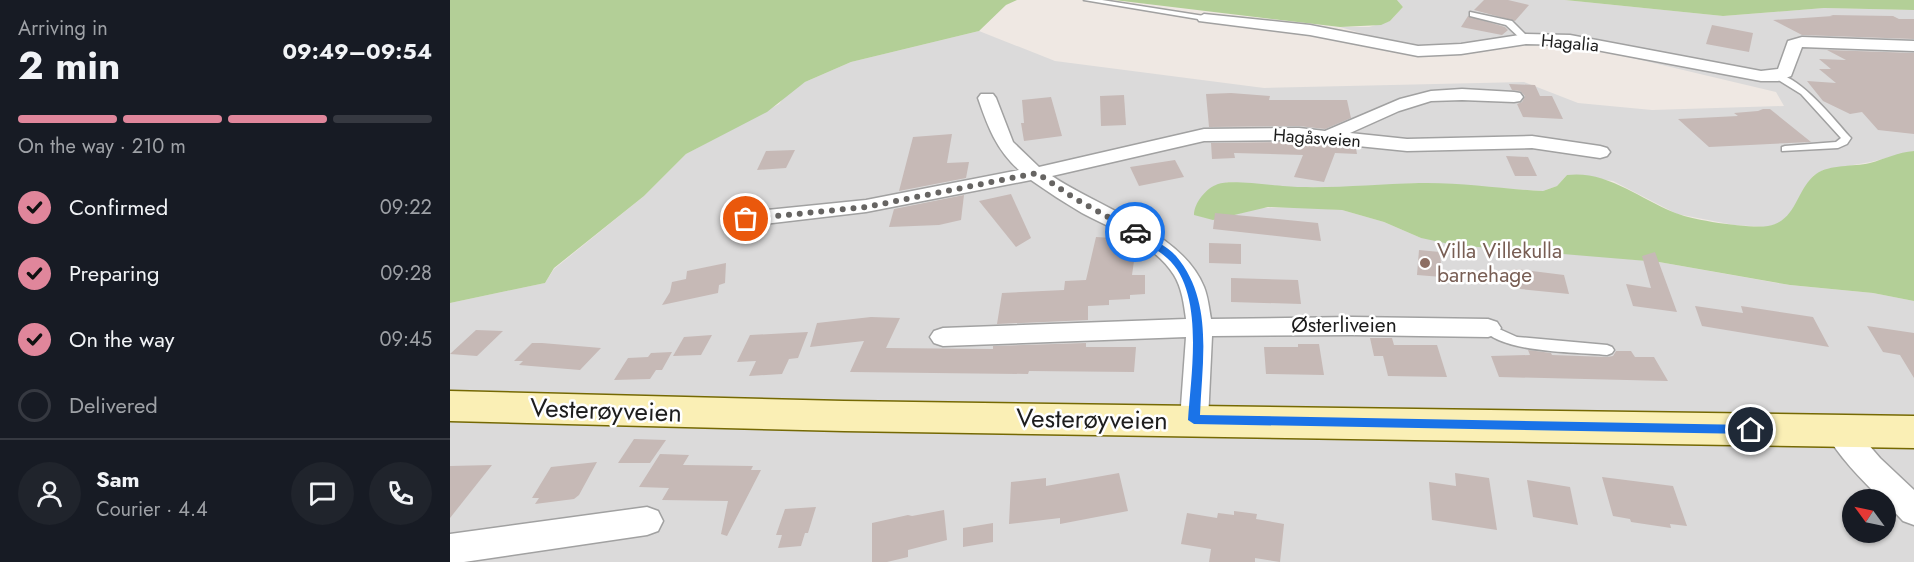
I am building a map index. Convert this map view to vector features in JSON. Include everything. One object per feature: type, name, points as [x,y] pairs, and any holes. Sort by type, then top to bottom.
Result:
[{"type":"main road","name":"Vesterøyveien","points":[[450,406],[844,416],[1914,432]]},
{"type":"street","name":"Hagalia","points":[[1200,23],[1310,30],[1418,51],[1461,49],[1526,39],[1593,43],[1734,72],[1778,76]]},
{"type":"street","points":[[1778,76],[1788,67],[1790,51],[1794,44],[1802,42],[1914,46]]},
{"type":"street","points":[[1328,137],[1362,120],[1429,96],[1454,94],[1514,97]]},
{"type":"street","points":[[987,98],[1002,140],[1021,162],[1074,198],[1131,229],[1172,257],[1192,288],[1199,327],[1194,420]]},
{"type":"street","name":"Hagåsveien","points":[[1037,173],[1204,135],[1299,134],[1407,145],[1532,142],[1600,152]]},
{"type":"street","points":[[746,219],[866,207],[1037,173]]},
{"type":"street","name":"Østerliveien","points":[[943,337],[1199,327],[1401,325],[1488,328]]},
{"type":"street","points":[[1839,430],[1869,467],[1914,511]]},
{"type":"street","points":[[450,549],[647,521]]},
{"type":"lane","points":[[1088,0],[1200,23]]},
{"type":"lane","points":[[1473,14],[1509,23],[1526,39]]},
{"type":"lane","points":[[1778,76],[1804,92],[1846,138],[1838,145],[1785,149]]},
{"type":"lane","points":[[1488,328],[1504,339],[1517,342],[1606,350]]},
{"type":"shaded area","points":[[1397,0],[1565,0],[1723,16],[1824,8],[1914,10],[1914,151],[1871,162],[1823,170],[1813,176],[1790,215],[1782,222],[1767,227],[1734,225],[1677,214],[1613,181],[1567,175],[1557,186],[1543,191],[1420,183],[1342,188],[1274,187],[1226,182],[1259,208],[1300,207],[1342,210],[1384,222],[1421,238],[1659,262],[1789,285],[1873,293],[1914,301],[1914,562],[450,562],[450,303],[545,283],[554,269],[644,196],[686,154],[779,104],[785,96],[805,82],[851,62],[979,31],[1055,61],[1264,88],[1524,82],[1578,103],[1652,110],[1784,106],[1776,92],[1603,51],[1536,43],[1428,53],[1340,27],[1369,27],[1390,21],[1403,7]]},
{"type":"green space","points":[[450,0],[1017,0],[1006,5],[979,31],[851,62],[805,82],[767,112],[686,154],[644,196],[554,268],[545,283],[450,303]]},
{"type":"green space","points":[[1114,0],[1397,0],[1403,7],[1390,21],[1381,25],[1340,27]]},
{"type":"green space","points":[[1565,0],[1914,0],[1914,10],[1824,8],[1723,16]]},
{"type":"green space","points":[[1914,151],[1914,301],[1873,293],[1790,285],[1659,262],[1454,245],[1421,238],[1384,222],[1342,210],[1268,207],[1213,220],[1194,215],[1198,201],[1205,192],[1218,184],[1225,183],[1315,187],[1435,183],[1543,191],[1557,186],[1567,175],[1581,175],[1622,186],[1681,215],[1706,221],[1759,227],[1778,223],[1785,218],[1809,180],[1822,171],[1835,167],[1870,163]]},
{"type":"building","points":[[1484,0],[1508,0],[1529,5],[1515,21],[1474,10]]},
{"type":"building","points":[[1830,15],[1893,16],[1899,19],[1914,19],[1914,39],[1802,35],[1773,20],[1833,16]]},
{"type":"building","points":[[1468,16],[1505,27],[1508,30],[1502,35],[1461,27]]},
{"type":"building","points":[[1712,25],[1753,33],[1749,52],[1706,44]]},
{"type":"building","points":[[1827,50],[1914,53],[1914,134],[1878,130],[1862,112],[1850,114],[1823,101],[1807,81],[1836,83],[1819,69],[1831,69],[1819,59],[1846,60]]},
{"type":"building","points":[[1509,84],[1535,85],[1540,96],[1552,96],[1563,119],[1523,117],[1517,104],[1522,102],[1525,96],[1520,91],[1512,90]]},
{"type":"building","points":[[1206,94],[1270,96],[1269,100],[1347,100],[1351,118],[1325,129],[1299,126],[1209,127]]},
{"type":"building","points":[[1124,95],[1126,125],[1101,126],[1100,96]]},
{"type":"building","points":[[1051,97],[1062,136],[1024,141],[1021,123],[1024,123],[1022,100]]},
{"type":"building","points":[[1770,109],[1811,142],[1709,147],[1678,119],[1738,116],[1734,113]]},
{"type":"building","points":[[952,134],[947,163],[969,162],[966,178],[899,191],[913,137]]},
{"type":"building","points":[[1299,142],[1356,148],[1357,154],[1335,153],[1324,182],[1294,177],[1303,155],[1234,153],[1235,158],[1212,159],[1211,143]]},
{"type":"building","points":[[795,150],[786,168],[757,170],[766,151]]},
{"type":"building","points":[[1506,156],[1528,157],[1537,176],[1515,176]]},
{"type":"building","points":[[1175,160],[1184,177],[1139,186],[1130,167]]},
{"type":"building","points":[[1011,194],[1031,238],[1016,247],[979,201]]},
{"type":"building","points":[[964,195],[961,220],[939,225],[889,227],[894,209]]},
{"type":"building","points":[[1215,213],[1318,223],[1321,241],[1213,229]]},
{"type":"building","points":[[1096,237],[1129,239],[1126,254],[1135,254],[1132,275],[1145,275],[1145,294],[1130,295],[1130,299],[1109,300],[1109,305],[1088,306],[1088,320],[997,324],[1002,293],[1064,290],[1065,281],[1086,280]]},
{"type":"building","points":[[1209,243],[1241,244],[1241,264],[1209,263]]},
{"type":"building","points":[[1419,250],[1440,252],[1442,277],[1417,275]]},
{"type":"building","points":[[1655,252],[1677,312],[1633,306],[1626,284],[1651,288],[1642,256]]},
{"type":"building","points":[[726,263],[725,283],[719,285],[718,293],[662,305],[670,292],[672,282],[686,279],[687,271]]},
{"type":"building","points":[[1515,269],[1564,275],[1569,294],[1520,289]]},
{"type":"building","points":[[1231,278],[1298,280],[1301,304],[1231,302]]},
{"type":"building","points":[[1695,306],[1743,313],[1741,306],[1813,317],[1829,347],[1702,326]]},
{"type":"building","points":[[871,317],[900,318],[886,348],[993,349],[993,346],[1086,343],[1086,347],[1136,347],[1134,372],[1029,371],[1028,374],[850,372],[864,341],[810,347],[817,323]]},
{"type":"building","points":[[1867,326],[1914,333],[1914,378],[1900,355],[1883,352]]},
{"type":"building","points":[[476,330],[503,331],[477,356],[450,354]]},
{"type":"building","points":[[808,332],[798,358],[789,359],[782,374],[749,376],[756,361],[737,362],[750,335]]},
{"type":"building","points":[[712,335],[701,355],[673,356],[684,337]]},
{"type":"building","points":[[1370,338],[1392,338],[1394,345],[1437,345],[1447,377],[1388,376],[1383,356],[1374,356]]},
{"type":"building","points":[[532,343],[601,348],[580,370],[519,365],[523,361],[514,361]]},
{"type":"building","points":[[1298,344],[1319,344],[1324,375],[1266,374],[1264,347],[1298,347]]},
{"type":"building","points":[[1528,350],[1552,355],[1607,357],[1613,356],[1616,351],[1631,351],[1635,357],[1654,357],[1668,381],[1499,377],[1491,356],[1530,355]]},
{"type":"building","points":[[672,352],[662,370],[656,370],[650,379],[614,380],[628,358],[648,357],[651,353]]},
{"type":"building","points":[[634,439],[666,440],[650,463],[618,463]]},
{"type":"building","points":[[660,454],[689,455],[683,465],[753,466],[751,470],[761,470],[727,536],[721,534],[728,501],[662,500],[669,488],[639,487]]},
{"type":"building","points":[[597,462],[579,495],[574,499],[535,504],[539,498],[532,498],[551,467]]},
{"type":"building","points":[[492,465],[450,518],[450,466]]},
{"type":"building","points":[[1119,473],[1128,511],[1060,524],[1060,518],[1009,524],[1011,482],[1046,478],[1046,486]]},
{"type":"building","points":[[1455,473],[1489,478],[1497,530],[1432,520],[1429,482],[1456,486]]},
{"type":"building","points":[[1602,477],[1673,486],[1687,526],[1670,524],[1671,528],[1631,522],[1630,519],[1613,516]]},
{"type":"building","points":[[1527,480],[1570,487],[1578,525],[1533,517]]},
{"type":"building","points":[[816,507],[808,533],[805,533],[801,546],[778,548],[782,535],[776,535],[785,509]]},
{"type":"building","points":[[944,510],[947,540],[908,550],[908,557],[887,562],[872,562],[872,523]]},
{"type":"building","points":[[1234,511],[1257,514],[1256,519],[1284,524],[1280,562],[1255,558],[1255,562],[1209,562],[1211,549],[1181,544],[1187,513],[1217,518],[1218,513],[1234,515]]},
{"type":"building","points":[[993,523],[993,542],[963,547],[963,528]]},
{"type":"way so far","points":[[746,219],[866,207],[1037,173],[1074,198],[1135,232]]},
{"type":"place","name":"Villa Villekulla barnehage","points":[[1425,263]]},
{"type":"route","points":[[1135,232],[1172,257],[1192,288],[1199,327],[1194,420],[1751,430]]}]
